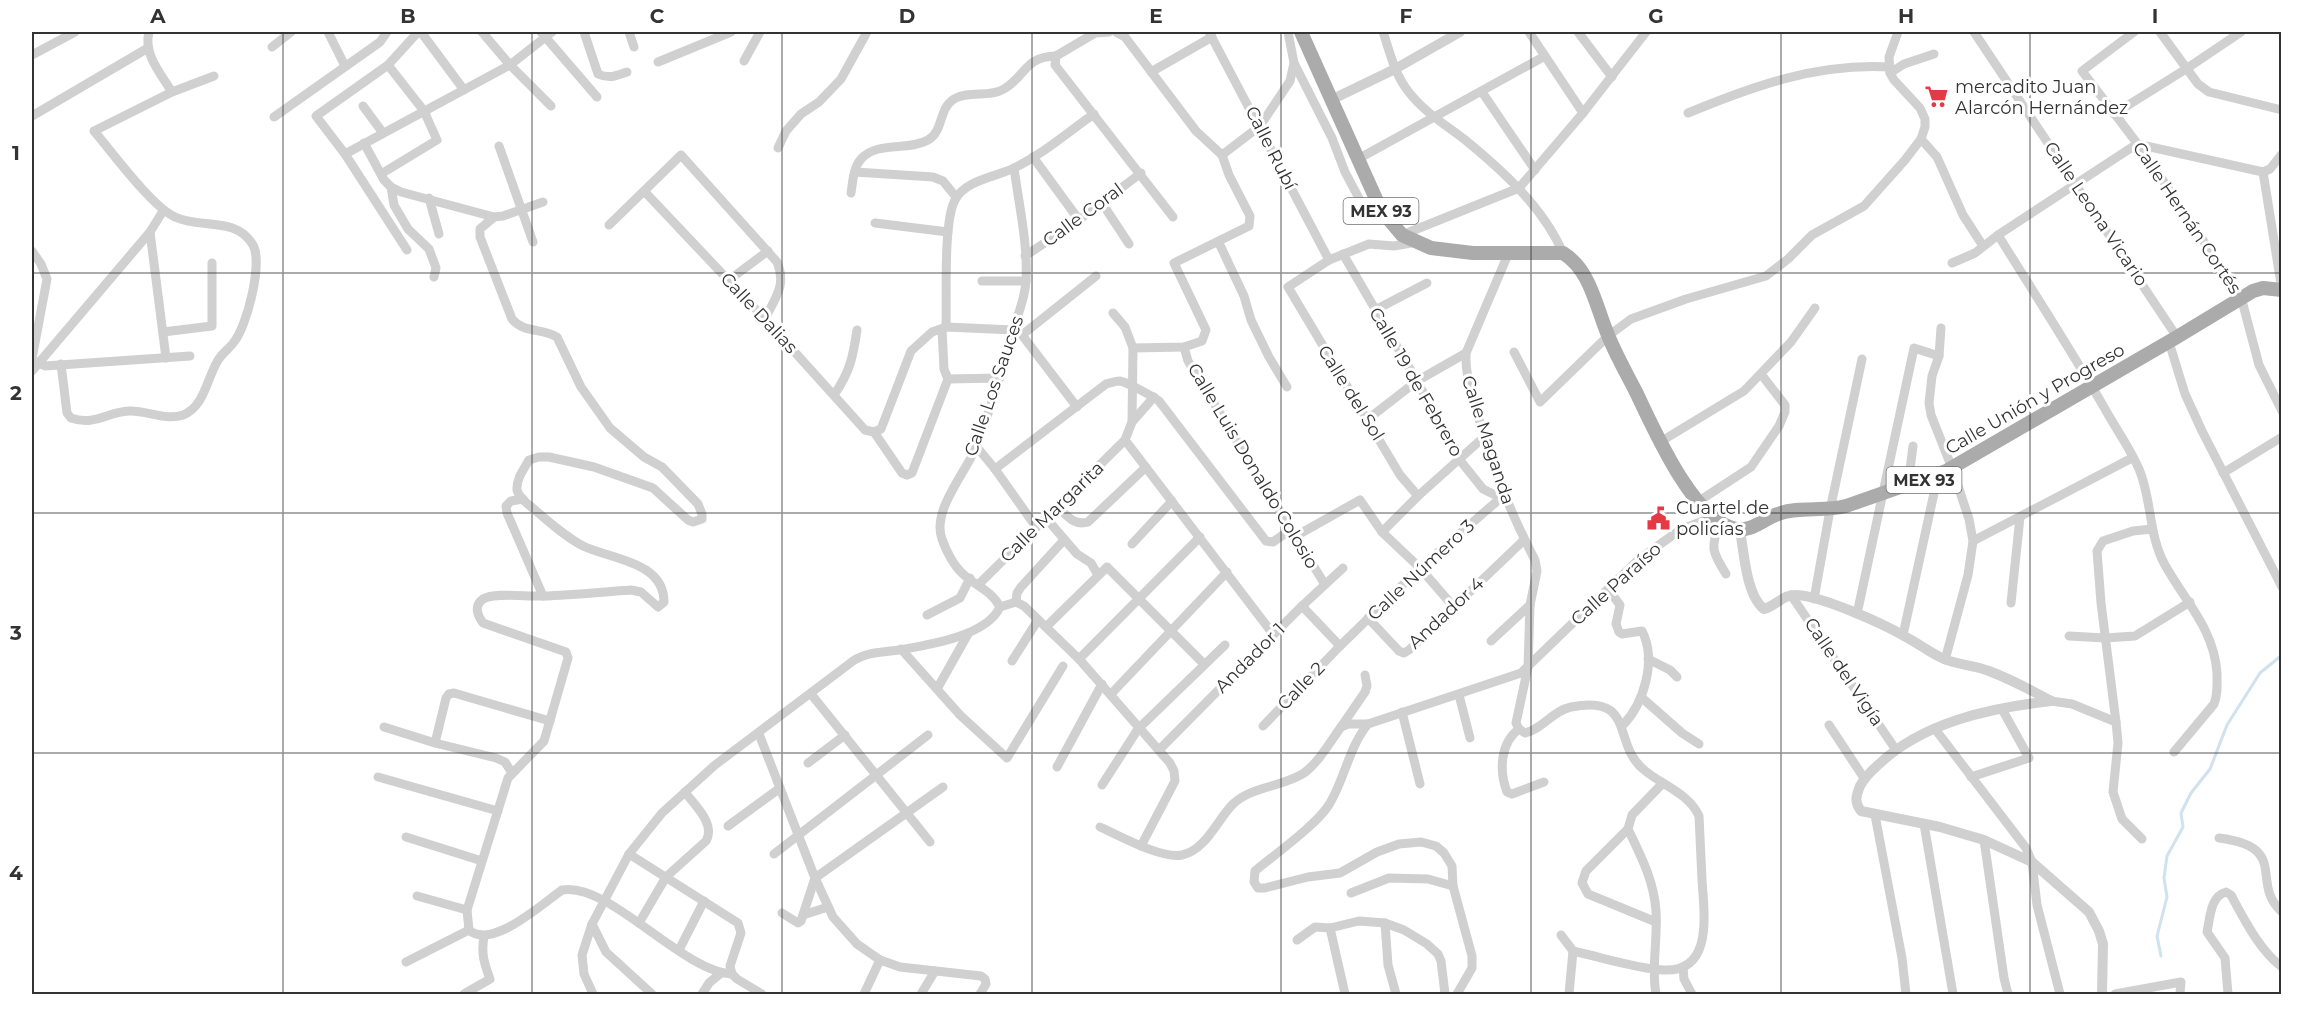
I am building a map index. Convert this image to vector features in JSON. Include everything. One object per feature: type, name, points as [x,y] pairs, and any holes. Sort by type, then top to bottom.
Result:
[{"type":"main road","name":"MEX 93","points":[[1301,32],[1381,210],[1402,235],[1431,248],[1473,253],[1563,253]]},
{"type":"main road","points":[[1563,253],[1582,269],[1608,336],[1660,442],[1685,484],[1717,520],[1740,530]]},
{"type":"main road","name":"Calle Unión y Progreso","points":[[1740,530],[1751,528],[1778,514],[1794,510],[1830,510],[1908,486],[1952,468],[2173,340],[2241,297],[2263,288],[2282,290]]},
{"type":"street","points":[[32,55],[75,32]]},
{"type":"street","points":[[148,32],[148,48],[172,92]]},
{"type":"street","points":[[272,47],[291,32]]},
{"type":"street","points":[[328,32],[345,66]]},
{"type":"street","points":[[274,117],[380,42],[387,32]]},
{"type":"street","points":[[407,250],[345,154],[316,116],[388,64],[420,32],[464,90]]},
{"type":"street","points":[[482,32],[510,65],[551,106]]},
{"type":"street","points":[[584,32],[598,74],[613,77],[627,72]]},
{"type":"street","points":[[628,32],[634,47]]},
{"type":"street","points":[[658,62],[731,32]]},
{"type":"street","points":[[744,61],[760,32]]},
{"type":"street","points":[[778,148],[786,131],[801,114],[819,102],[841,79],[867,32]]},
{"type":"street","points":[[851,193],[857,165],[863,157],[875,150],[920,145],[932,138],[939,127],[943,109],[954,99],[969,94],[1003,90],[1030,64],[1042,56],[1056,56],[1095,33],[1110,32]]},
{"type":"street","points":[[1116,32],[1125,37],[1197,131],[1222,155],[1251,216],[1249,226],[1218,243],[1174,262],[1206,330],[1202,341],[1184,347],[1133,348]]},
{"type":"street","points":[[1288,32],[1294,63],[1362,204]]},
{"type":"street","points":[[1383,32],[1395,69],[1418,103],[1465,140],[1519,188],[1554,232],[1563,253]]},
{"type":"street","points":[[1332,99],[1395,69],[1460,32]]},
{"type":"street","points":[[1529,32],[1583,113]]},
{"type":"street","points":[[1578,32],[1612,77]]},
{"type":"street","points":[[1402,235],[1519,188],[1583,113],[1646,32]]},
{"type":"street","points":[[1514,352],[1540,402],[1608,336],[1631,319],[1686,299],[1766,276],[1777,269],[1812,235],[1853,215],[1864,206],[1921,139],[1925,119],[1920,108],[1894,80],[1889,70],[1889,57],[1898,32]]},
{"type":"street","name":"Calle Leona Vicario","points":[[1974,32],[2076,184],[2173,340],[2185,394],[2282,587]]},
{"type":"street","name":"Calle Hernán Cortés","points":[[2134,32],[2082,71],[2137,144],[2241,297],[2259,365],[2282,411]]},
{"type":"street","points":[[2160,32],[2198,84],[2209,92],[2282,110]]},
{"type":"street","points":[[2114,114],[2241,32]]},
{"type":"street","points":[[345,154],[510,65],[546,33],[597,98]]},
{"type":"street","points":[[1151,72],[1211,34]]},
{"type":"street","name":"Calle Rubí","points":[[1211,34],[1329,260]]},
{"type":"street","points":[[32,116],[148,48]]},
{"type":"street","points":[[1688,113],[1769,82],[1806,73],[1827,69],[1889,70],[1934,54]]},
{"type":"street","points":[[1056,56],[1056,65],[1173,217]]},
{"type":"street","points":[[1358,159],[1545,56]]},
{"type":"street","points":[[1222,155],[1260,126],[1290,81],[1294,63]]},
{"type":"street","points":[[381,174],[437,140],[424,111],[388,64]]},
{"type":"street","points":[[62,364],[67,413],[71,418],[90,422],[128,411],[184,415],[200,400],[216,364],[235,341],[244,323],[256,261],[254,247],[244,235],[231,227],[185,222],[163,211],[94,131],[172,92],[214,76]]},
{"type":"street","points":[[1482,92],[1535,170]]},
{"type":"street","points":[[363,106],[383,133]]},
{"type":"street","points":[[1000,378],[948,379],[944,369],[948,232],[951,208],[964,188],[1014,168],[1094,114]]},
{"type":"street","points":[[1921,139],[1937,157],[1963,215],[1983,246]]},
{"type":"street","points":[[364,143],[391,187],[401,192],[494,217]]},
{"type":"street","points":[[1952,263],[1967,257],[2137,144],[2263,172],[2270,169],[2282,154]]},
{"type":"street","points":[[499,146],[533,242]]},
{"type":"street","points":[[609,225],[681,155],[777,261],[782,275],[781,286],[765,319]]},
{"type":"street","points":[[1033,157],[1079,220]]},
{"type":"street","name":"Calle Los Sauces","points":[[1000,607],[996,598],[956,566],[941,538],[940,526],[943,510],[976,446],[1018,332],[1026,281],[1014,168]]},
{"type":"street","points":[[855,172],[933,177],[943,181],[956,198]]},
{"type":"street","points":[[2263,172],[2282,290]]},
{"type":"street","name":"Calle Coral","points":[[1025,256],[1079,220],[1141,173]]},
{"type":"street","points":[[391,187],[394,205],[408,229],[429,249],[435,260],[434,277]]},
{"type":"street","name":"Calle Dalias","points":[[645,192],[729,280],[865,430],[874,432],[902,473],[907,475],[912,473],[948,379]]},
{"type":"street","points":[[429,198],[439,234]]},
{"type":"street","points":[[543,202],[494,217],[480,229],[480,237],[506,308],[517,326],[550,333],[557,337],[581,387],[610,428],[644,457],[662,467],[698,504],[702,519],[693,522],[688,520],[653,488],[594,467],[549,457],[529,460],[519,478],[517,488],[523,499],[553,525],[583,546],[636,563],[646,570],[662,587],[664,602],[658,607],[641,592],[631,590],[543,596],[494,596],[483,599],[478,606],[477,614],[483,623],[566,652],[568,658],[544,741],[508,778],[467,910],[469,930],[474,935],[484,936],[515,924],[562,890],[570,888],[603,900],[679,950],[721,973],[732,974]]},
{"type":"street","points":[[1102,203],[1129,244]]},
{"type":"street","points":[[34,360],[150,232],[163,211]]},
{"type":"street","points":[[875,224],[948,232]]},
{"type":"street","points":[[150,232],[166,358]]},
{"type":"street","points":[[1998,235],[2139,468],[2152,529],[2165,565],[2208,632],[2216,659],[2217,698],[2174,752]]},
{"type":"street","points":[[1329,260],[1369,244],[1394,246],[1417,242]]},
{"type":"street","points":[[1218,243],[1244,296],[1257,334],[1287,387]]},
{"type":"street","points":[[32,251],[47,279],[32,371]]},
{"type":"street","points":[[729,280],[768,251]]},
{"type":"street","name":"Calle Maganda","points":[[1509,252],[1466,353],[1466,368],[1484,437],[1503,496],[1535,560],[1537,571],[1530,605],[1528,667],[1522,702],[1517,713],[1516,723],[1519,729]]},
{"type":"street","name":"Calle 19 de Febrero","points":[[1342,254],[1417,381],[1459,459],[1483,489],[1503,496]]},
{"type":"street","name":"Calle del Sol","points":[[1329,260],[1288,287],[1333,367],[1368,419],[1400,475],[1418,496]]},
{"type":"street","points":[[163,332],[212,326],[212,263]]},
{"type":"street","points":[[874,432],[881,429],[911,351],[932,332],[944,328],[1018,332],[1096,276]]},
{"type":"street","points":[[982,281],[1026,281]]},
{"type":"street","points":[[1375,310],[1427,283]]},
{"type":"street","points":[[1660,442],[1744,391],[1791,342],[1815,308]]},
{"type":"street","points":[[1113,313],[1125,327],[1133,348],[1132,422]]},
{"type":"street","points":[[1941,328],[1939,357],[1932,376],[1930,409],[1969,519],[1973,541],[1968,575],[1945,660]]},
{"type":"street","points":[[834,396],[851,364],[857,330]]},
{"type":"street","points":[[1018,332],[1077,407]]},
{"type":"street","name":"Calle Luis Donaldo Colosio","points":[[1184,347],[1188,361],[1324,583]]},
{"type":"street","points":[[1857,614],[1914,348],[1939,357]]},
{"type":"street","points":[[1368,419],[1417,381],[1466,353]]},
{"type":"street","points":[[34,360],[45,366],[190,356]]},
{"type":"street","points":[[1814,599],[1862,359]]},
{"type":"street","points":[[1699,501],[1751,467],[1779,426],[1785,412],[1785,405],[1761,374]]},
{"type":"street","points":[[995,468],[1106,384],[1123,381],[1154,397],[1266,542],[1273,542],[1360,500],[1382,532],[1420,568],[1453,606]]},
{"type":"street","points":[[1154,397],[1132,422],[1125,440],[1273,634]]},
{"type":"street","points":[[1382,532],[1418,496],[1484,437]]},
{"type":"street","points":[[2223,473],[2282,437]]},
{"type":"street","name":"Calle Margarita","points":[[979,584],[1125,440]]},
{"type":"street","points":[[976,446],[995,468],[1036,527]]},
{"type":"street","points":[[1908,486],[1913,446]]},
{"type":"street","points":[[1973,541],[2132,458]]},
{"type":"street","points":[[1058,507],[1074,522],[1081,524],[1088,522],[1146,467]]},
{"type":"street","points":[[1903,635],[1938,474]]},
{"type":"street","name":"Calle Número 3","points":[[1340,646],[1420,568],[1503,496]]},
{"type":"street","points":[[523,499],[511,501],[506,506],[507,513],[543,596]]},
{"type":"street","points":[[1132,544],[1172,501]]},
{"type":"street","points":[[2011,603],[2020,517]]},
{"type":"street","points":[[1046,518],[1077,554],[1091,563],[1098,575]]},
{"type":"street","points":[[1717,520],[1714,555],[1726,574]]},
{"type":"street","name":"Calle Paraíso","points":[[1341,727],[1348,724],[1368,724],[1521,673],[1638,560],[1680,530],[1717,520]]},
{"type":"street","points":[[2142,839],[2122,819],[2113,792],[2118,743],[2097,551],[2099,544],[2103,541],[2133,531],[2152,529]]},
{"type":"street","points":[[1740,530],[1750,588],[1758,604],[1764,609],[1781,598],[1791,595],[1814,599],[1857,614],[1903,635],[1945,660],[1987,670],[2051,701]]},
{"type":"street","points":[[1079,659],[1200,537]]},
{"type":"street","points":[[1016,602],[1017,593],[1021,587],[1064,540]]},
{"type":"street","name":"Andador 4","points":[[1368,618],[1400,651],[1404,652],[1524,540]]},
{"type":"street","points":[[1012,661],[1042,623],[1107,567],[1204,664]]},
{"type":"street","name":"Andador 1","points":[[1159,750],[1324,583],[1343,568]]},
{"type":"street","points":[[1111,694],[1227,572]]},
{"type":"street","points":[[927,615],[960,598],[970,578]]},
{"type":"street","points":[[1608,589],[1620,605],[1617,624],[1619,632],[1622,634],[1642,631],[1648,659],[1641,697],[1630,718],[1622,726]]},
{"type":"street","name":"Calle del Vigía","points":[[1791,595],[1896,750]]},
{"type":"street","points":[[593,994],[584,974],[582,955],[591,924],[628,854],[662,813],[715,765],[860,657],[902,650],[968,634],[988,622],[997,614],[1000,607],[1016,602],[1024,606],[1079,659],[1111,694],[1138,729],[1159,750],[1174,771],[1175,781],[1141,846]]},
{"type":"street","points":[[2069,636],[2105,638],[2135,636],[2190,602]]},
{"type":"street","points":[[1491,641],[1530,605]]},
{"type":"street","points":[[1302,606],[1340,646]]},
{"type":"street","points":[[937,689],[968,634]]},
{"type":"street","points":[[1102,785],[1138,729],[1225,645]]},
{"type":"street","name":"Calle 2","points":[[1263,726],[1340,646]]},
{"type":"street","points":[[902,650],[960,715],[1007,758],[1063,666]]},
{"type":"street","points":[[1648,659],[1670,670],[1677,677]]},
{"type":"street","points":[[1100,827],[1141,846],[1174,855],[1182,855],[1198,847],[1234,803],[1303,773],[1315,763],[1365,692],[1367,686],[1365,675]]},
{"type":"street","points":[[1057,767],[1102,684]]},
{"type":"street","points":[[435,743],[446,698],[449,694],[454,693],[550,721]]},
{"type":"street","points":[[811,694],[930,842]]},
{"type":"street","points":[[1459,695],[1470,738]]},
{"type":"street","points":[[1641,697],[1682,733],[1699,744]]},
{"type":"street","points":[[2102,994],[2103,944],[2089,912],[2032,862],[1984,840],[1924,824],[1861,811],[1856,797],[1864,778],[1896,750],[1935,729],[1977,714],[2051,701],[2072,704],[2116,722]]},
{"type":"street","points":[[1544,782],[1512,794],[1507,792],[1503,752],[1510,735],[1519,729],[1524,733],[1535,731],[1557,711],[1573,706],[1588,705],[1608,708],[1614,712],[1622,726],[1630,753],[1636,762],[1689,801],[1699,816],[1705,928],[1699,951],[1690,962],[1683,967],[1655,969],[1573,951],[1561,935]]},
{"type":"street","points":[[1971,777],[2029,758],[2002,709]]},
{"type":"street","points":[[1402,712],[1420,784]]},
{"type":"street","points":[[1368,724],[1359,734],[1330,804],[1319,818],[1255,871],[1254,882],[1258,888],[1265,888],[1308,877],[1340,873],[1377,852],[1399,844],[1421,842],[1436,846],[1444,853],[1452,866],[1453,886],[1472,956],[1472,968],[1457,994]]},
{"type":"street","points":[[1829,725],[1864,778]]},
{"type":"street","points":[[384,727],[435,743],[496,758],[505,762],[512,773]]},
{"type":"street","points":[[1935,729],[2026,848],[2032,862],[2037,905],[2060,994]]},
{"type":"street","points":[[759,734],[815,878],[833,917],[857,944],[880,960],[900,967],[981,976],[986,979],[986,984],[980,994]]},
{"type":"street","points":[[808,763],[844,735]]},
{"type":"street","points":[[774,854],[928,735]]},
{"type":"street","points":[[378,777],[498,811]]},
{"type":"street","points":[[1656,922],[1588,894],[1582,884],[1586,870],[1628,829],[1632,815],[1663,783]]},
{"type":"street","points":[[782,914],[798,923],[801,921],[815,878],[943,787]]},
{"type":"street","points":[[728,826],[780,789]]},
{"type":"street","points":[[639,923],[666,877],[706,841],[710,834],[709,826],[685,792]]},
{"type":"street","points":[[1875,815],[1902,958],[1906,994]]},
{"type":"street","points":[[1924,824],[1953,994]]},
{"type":"street","points":[[1628,829],[1649,873],[1654,893],[1656,994]]},
{"type":"street","points":[[406,837],[482,861]]},
{"type":"street","points":[[2219,838],[2240,840],[2255,847],[2263,859],[2271,894],[2277,908],[2282,912]]},
{"type":"street","points":[[1984,840],[2008,994]]},
{"type":"street","points":[[628,854],[738,923],[741,933],[730,966],[732,974],[758,993]]},
{"type":"street","points":[[1352,893],[1389,878],[1428,879],[1453,886]]},
{"type":"street","points":[[2228,994],[2225,958],[2207,932],[2214,901],[2219,894],[2226,892],[2231,895],[2253,932],[2276,963],[2282,967]]},
{"type":"street","points":[[417,896],[467,910]]},
{"type":"street","points":[[679,950],[704,901]]},
{"type":"street","points":[[803,915],[828,907]]},
{"type":"street","points":[[1297,940],[1315,927],[1330,928],[1359,921],[1386,923],[1412,934],[1438,954],[1445,994]]},
{"type":"street","points":[[1386,923],[1388,965],[1396,994]]},
{"type":"street","points":[[591,924],[606,952],[652,994]]},
{"type":"street","points":[[1330,928],[1345,994]]},
{"type":"street","points":[[405,962],[469,930]]},
{"type":"street","points":[[464,994],[490,979],[481,949],[484,936]]},
{"type":"street","points":[[1569,994],[1573,951]]},
{"type":"street","points":[[864,994],[880,960]]},
{"type":"street","points":[[1683,967],[1684,979],[1692,994]]},
{"type":"street","points":[[921,994],[935,971]]},
{"type":"street","points":[[702,994],[709,983],[721,973]]},
{"type":"street","points":[[2115,994],[2181,982],[2180,994]]},
{"type":"waterway","points":[[2161,956],[2157,936],[2167,897],[2164,878],[2167,856],[2183,827],[2181,813],[2191,793],[2210,769],[2227,725],[2260,673],[2282,655]]},
{"type":"place","name":"mercadito Juan Alarcón Hernández","points":[[1937,97]]},
{"type":"place","name":"Cuartel de policías","points":[[1658,518]]}]
